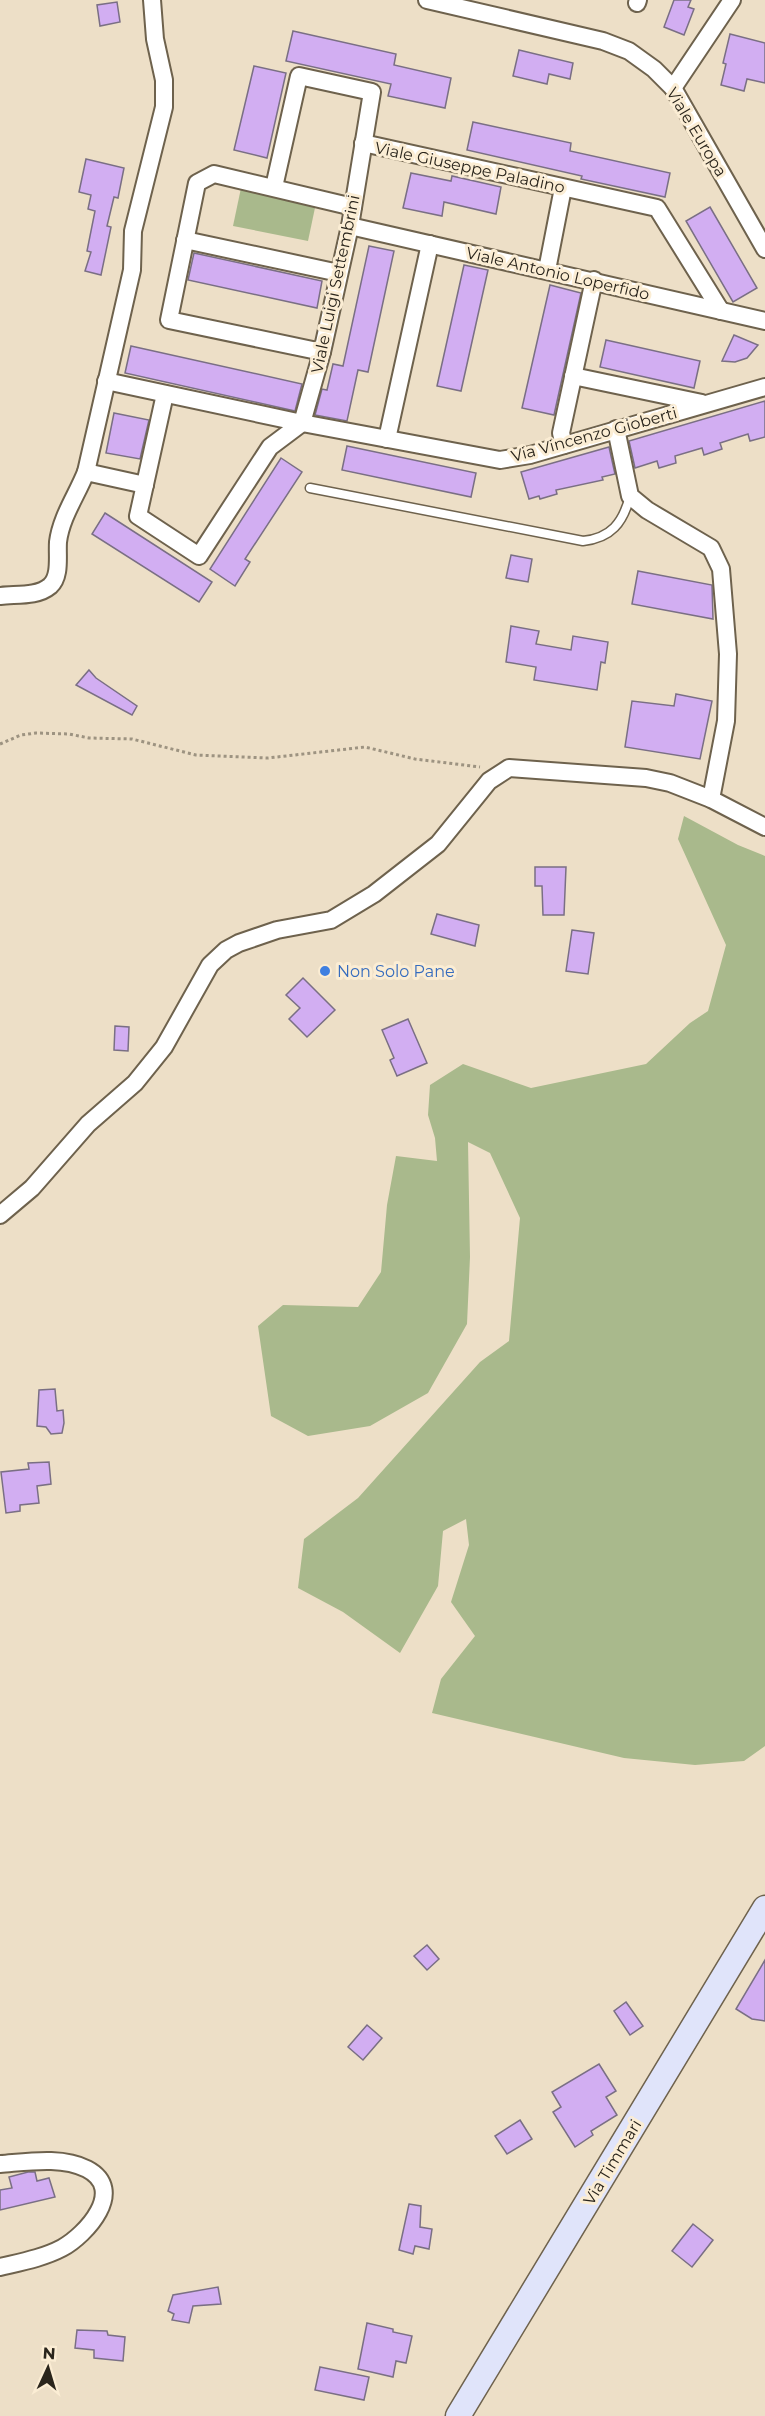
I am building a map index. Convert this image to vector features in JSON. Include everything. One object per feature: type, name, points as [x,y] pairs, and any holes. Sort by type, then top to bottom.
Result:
[{"type":"main road","name":"Via Timmari","points":[[458,2416],[765,1908]]},
{"type":"street","points":[[0,596],[33,594],[52,585],[56,578],[58,539],[63,522],[86,472],[132,270],[133,231],[164,107],[164,80],[155,39],[152,0]]},
{"type":"street","name":"Viale Europa","points":[[427,0],[603,40],[629,51],[654,69],[673,88],[765,249]]},
{"type":"street","points":[[673,88],[732,0]]},
{"type":"street","name":"Viale Giuseppe Paladino","points":[[274,187],[299,76],[372,92],[363,143],[657,208],[721,311]]},
{"type":"street","name":"Viale Luigi Settembrini","points":[[302,423],[322,352],[350,226],[363,143]]},
{"type":"street","points":[[322,352],[169,320],[197,183],[214,174],[353,207]]},
{"type":"street","points":[[547,270],[563,188]]},
{"type":"street","name":"Viale Antonio Loperfido","points":[[350,226],[594,280],[765,321]]},
{"type":"street","points":[[185,240],[339,273]]},
{"type":"street","points":[[387,439],[430,244]]},
{"type":"street","points":[[564,445],[561,433],[594,280]]},
{"type":"street","name":"Via Vincenzo Gioberti","points":[[573,376],[708,404]]},
{"type":"street","name":"Via Vincenzo Gioberti","points":[[106,381],[302,423],[500,460],[530,455],[765,387]]},
{"type":"street","points":[[165,394],[138,516],[199,556],[270,447],[302,423]]},
{"type":"street","points":[[616,429],[630,496],[647,510],[711,548],[721,568],[728,654],[726,720],[711,799]]},
{"type":"street","points":[[86,472],[145,485]]},
{"type":"street","points":[[0,1215],[32,1188],[88,1124],[135,1083],[164,1047],[210,965],[218,956],[239,943],[277,930],[331,920],[374,894],[438,844],[489,781],[509,768],[646,778],[670,783],[711,799],[765,827]]},
{"type":"street","points":[[0,2164],[59,2162],[86,2168],[100,2182],[104,2196],[92,2223],[63,2247],[43,2256],[0,2267]]},
{"type":"lane","points":[[310,488],[583,541],[596,540],[618,525],[626,512],[630,496]]},
{"type":"path","points":[[0,744],[21,735],[69,734],[88,738],[132,739],[196,755],[268,758],[365,747],[441,764],[509,768]]},
{"type":"green space","points":[[241,188],[316,203],[308,241],[233,226]]},
{"type":"green space","points":[[684,816],[738,845],[765,856],[765,1746],[744,1761],[695,1765],[624,1758],[432,1713],[441,1679],[475,1636],[451,1602],[469,1545],[466,1519],[443,1531],[438,1586],[400,1653],[343,1612],[298,1588],[304,1539],[358,1498],[480,1362],[509,1341],[520,1218],[490,1153],[468,1142],[470,1257],[467,1324],[428,1393],[370,1426],[308,1436],[271,1416],[258,1326],[283,1305],[358,1307],[381,1272],[387,1205],[396,1156],[437,1161],[435,1138],[428,1115],[430,1085],[463,1064],[531,1088],[646,1064],[690,1023],[708,1011],[726,945],[678,839]]},
{"type":"building","points":[[674,0],[691,0],[688,7],[694,9],[684,35],[664,27]]},
{"type":"building","points":[[117,2],[120,22],[100,26],[97,5]]},
{"type":"building","points":[[293,31],[396,54],[394,65],[451,78],[445,108],[388,96],[391,84],[286,61]]},
{"type":"building","points":[[730,34],[765,43],[765,83],[747,79],[744,91],[721,85],[726,64],[723,63]]},
{"type":"building","points":[[519,50],[573,63],[570,79],[549,74],[547,84],[513,76]]},
{"type":"building","points":[[254,66],[286,73],[267,158],[234,150]]},
{"type":"building","points":[[473,122],[571,143],[570,151],[670,173],[665,197],[581,179],[582,176],[467,150]]},
{"type":"building","points":[[86,159],[124,168],[118,198],[114,197],[107,226],[111,227],[101,275],[85,271],[91,252],[87,251],[95,211],[88,209],[91,195],[79,192]]},
{"type":"building","points":[[411,173],[451,181],[452,176],[501,187],[496,214],[444,202],[442,216],[403,208]]},
{"type":"building","points":[[710,207],[757,288],[733,302],[686,221]]},
{"type":"building","points":[[369,246],[394,251],[368,372],[358,370],[347,421],[315,415],[322,389],[327,390],[333,364],[343,366]]},
{"type":"building","points":[[194,253],[322,281],[317,308],[188,280]]},
{"type":"building","points":[[464,265],[488,270],[461,391],[437,386]]},
{"type":"building","points":[[550,285],[581,293],[554,415],[522,408]]},
{"type":"building","points":[[734,335],[758,345],[747,358],[735,362],[722,361]]},
{"type":"building","points":[[606,340],[700,361],[694,388],[600,367]]},
{"type":"building","points":[[131,346],[302,384],[295,411],[125,373]]},
{"type":"building","points":[[765,401],[765,437],[750,441],[748,434],[720,443],[722,449],[704,455],[702,448],[675,456],[676,463],[659,468],[657,461],[635,468],[629,441]]},
{"type":"building","points":[[114,413],[149,420],[140,459],[106,453]]},
{"type":"building","points":[[347,446],[476,473],[471,497],[342,470]]},
{"type":"building","points":[[609,447],[615,474],[602,477],[603,480],[556,490],[557,494],[540,499],[539,496],[529,499],[521,472]]},
{"type":"building","points":[[281,458],[302,472],[245,559],[250,562],[235,586],[210,569]]},
{"type":"building","points":[[105,513],[212,582],[199,602],[92,534]]},
{"type":"building","points":[[511,555],[532,559],[528,582],[506,578]]},
{"type":"building","points":[[638,571],[712,585],[713,619],[632,604]]},
{"type":"building","points":[[511,626],[539,631],[536,644],[571,650],[573,636],[608,642],[605,663],[601,662],[597,690],[534,680],[536,667],[506,662]]},
{"type":"building","points":[[89,670],[96,678],[137,706],[132,715],[76,685]]},
{"type":"building","points":[[676,694],[712,701],[700,759],[625,747],[632,701],[674,706]]},
{"type":"building","points":[[535,867],[566,867],[564,915],[543,915],[542,886],[535,886]]},
{"type":"building","points":[[437,914],[479,925],[475,946],[431,934]]},
{"type":"building","points":[[572,930],[594,933],[588,974],[566,971]]},
{"type":"building","points":[[303,978],[335,1010],[307,1037],[289,1019],[300,1008],[286,995]]},
{"type":"building","points":[[408,1019],[427,1063],[397,1076],[390,1060],[394,1058],[382,1030]]},
{"type":"building","points":[[115,1026],[129,1027],[128,1051],[114,1050]]},
{"type":"building","points":[[55,1389],[57,1411],[63,1410],[64,1423],[62,1433],[51,1434],[46,1427],[37,1426],[39,1390]]},
{"type":"building","points":[[49,1462],[51,1484],[37,1486],[39,1503],[20,1505],[20,1511],[6,1513],[1,1472],[29,1469],[28,1463]]},
{"type":"building","points":[[427,1945],[439,1959],[427,1970],[414,1956]]},
{"type":"building","points":[[765,1960],[765,2021],[752,2019],[736,2009]]},
{"type":"building","points":[[626,2002],[643,2026],[630,2035],[614,2011]]},
{"type":"building","points":[[367,2025],[382,2038],[363,2060],[348,2047]]},
{"type":"building","points":[[599,2064],[616,2091],[606,2097],[617,2115],[591,2131],[593,2135],[575,2147],[553,2112],[561,2107],[552,2092]]},
{"type":"building","points":[[520,2120],[532,2139],[507,2154],[495,2136]]},
{"type":"building","points":[[35,2172],[37,2181],[49,2178],[55,2197],[0,2210],[0,2190],[12,2188],[9,2177]]},
{"type":"building","points":[[409,2204],[421,2206],[420,2227],[432,2229],[429,2249],[415,2246],[413,2254],[399,2250]]},
{"type":"building","points":[[693,2224],[713,2240],[692,2267],[672,2251]]},
{"type":"building","points":[[218,2287],[221,2304],[193,2306],[189,2323],[172,2320],[174,2314],[168,2311],[173,2295]]},
{"type":"building","points":[[367,2323],[412,2336],[406,2363],[396,2361],[393,2377],[358,2369]]},
{"type":"building","points":[[77,2330],[107,2331],[108,2335],[125,2337],[123,2361],[94,2358],[94,2350],[75,2348]]},
{"type":"building","points":[[320,2367],[369,2377],[364,2400],[315,2390]]},
{"type":"place","name":"Non Solo Pane","points":[[325,971]]}]
